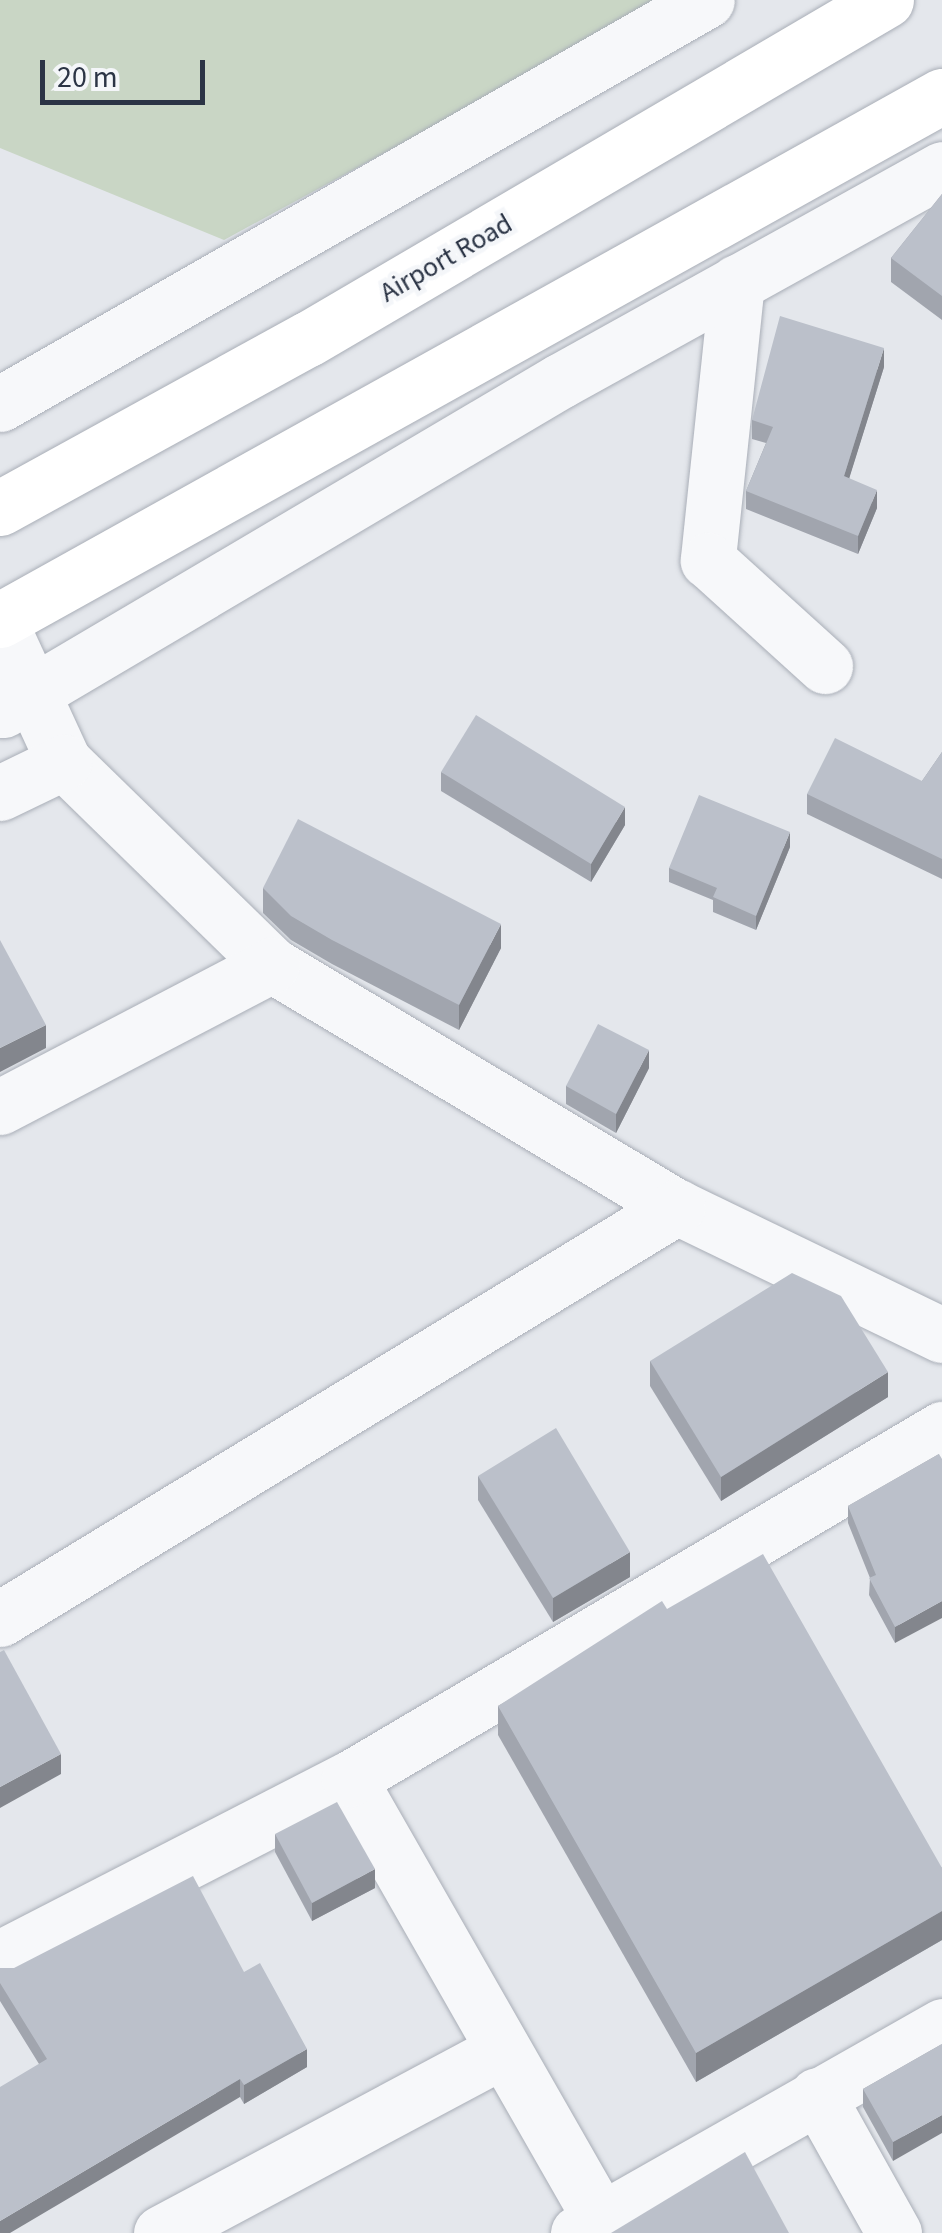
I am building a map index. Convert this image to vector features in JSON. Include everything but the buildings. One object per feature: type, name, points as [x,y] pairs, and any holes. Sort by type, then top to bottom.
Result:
[{"type":"main road","name":"Airport Road","points":[[0,508],[308,339],[886,0]]},
{"type":"main road","points":[[0,622],[942,96]]},
{"type":"street","points":[[0,404],[707,0]]},
{"type":"street","points":[[16,703],[737,282],[942,169]]},
{"type":"street","points":[[737,282],[708,560],[825,666]]},
{"type":"street","points":[[0,622],[16,703],[64,762],[272,966],[678,1208],[942,1334]]},
{"type":"street","points":[[0,793],[64,762]]},
{"type":"street","points":[[0,1107],[272,966]]},
{"type":"street","points":[[0,1620],[678,1208]]},
{"type":"street","points":[[8,1937],[349,1779],[942,1429]]},
{"type":"street","points":[[349,1779],[502,2051],[590,2227],[942,2026]]},
{"type":"street","points":[[161,2233],[502,2051]]},
{"type":"street","points":[[817,2095],[894,2233]]},
{"type":"green space","points":[[0,0],[666,0],[224,240],[0,148]]}]
